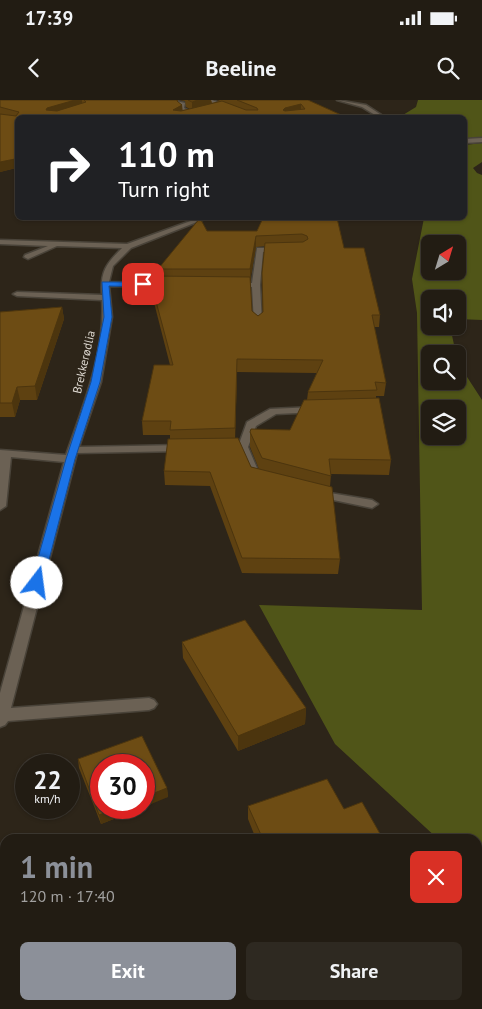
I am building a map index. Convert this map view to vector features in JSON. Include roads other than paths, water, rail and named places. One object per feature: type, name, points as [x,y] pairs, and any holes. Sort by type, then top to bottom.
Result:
[{"type":"street","points":[[174,100],[182,104],[181,109],[191,114]]},
{"type":"street","points":[[208,100],[247,115]]},
{"type":"street","points":[[339,100],[364,106],[379,115]]},
{"type":"street","points":[[207,109],[223,105]]},
{"type":"street","points":[[188,115],[199,111]]},
{"type":"street","points":[[467,142],[482,140]]},
{"type":"street","name":"Brekkerødlia","points":[[0,242],[128,246],[199,220]]},
{"type":"street","points":[[28,257],[58,244]]},
{"type":"street","name":"Brekkerødlia","points":[[1,716],[72,455],[96,382],[108,317],[105,284],[109,265],[128,246]]},
{"type":"street","points":[[258,323],[256,286],[260,250],[294,250]]},
{"type":"street","points":[[105,284],[180,285]]},
{"type":"street","points":[[227,285],[256,286]]},
{"type":"street","points":[[17,294],[106,298]]},
{"type":"street","points":[[274,482],[254,477],[243,447],[251,424],[274,411],[323,410]]},
{"type":"street","points":[[213,447],[243,447]]},
{"type":"street","points":[[0,506],[3,454],[72,455],[193,448]]},
{"type":"street","points":[[302,490],[372,504]]},
{"type":"street","points":[[1,716],[149,704]]}]
